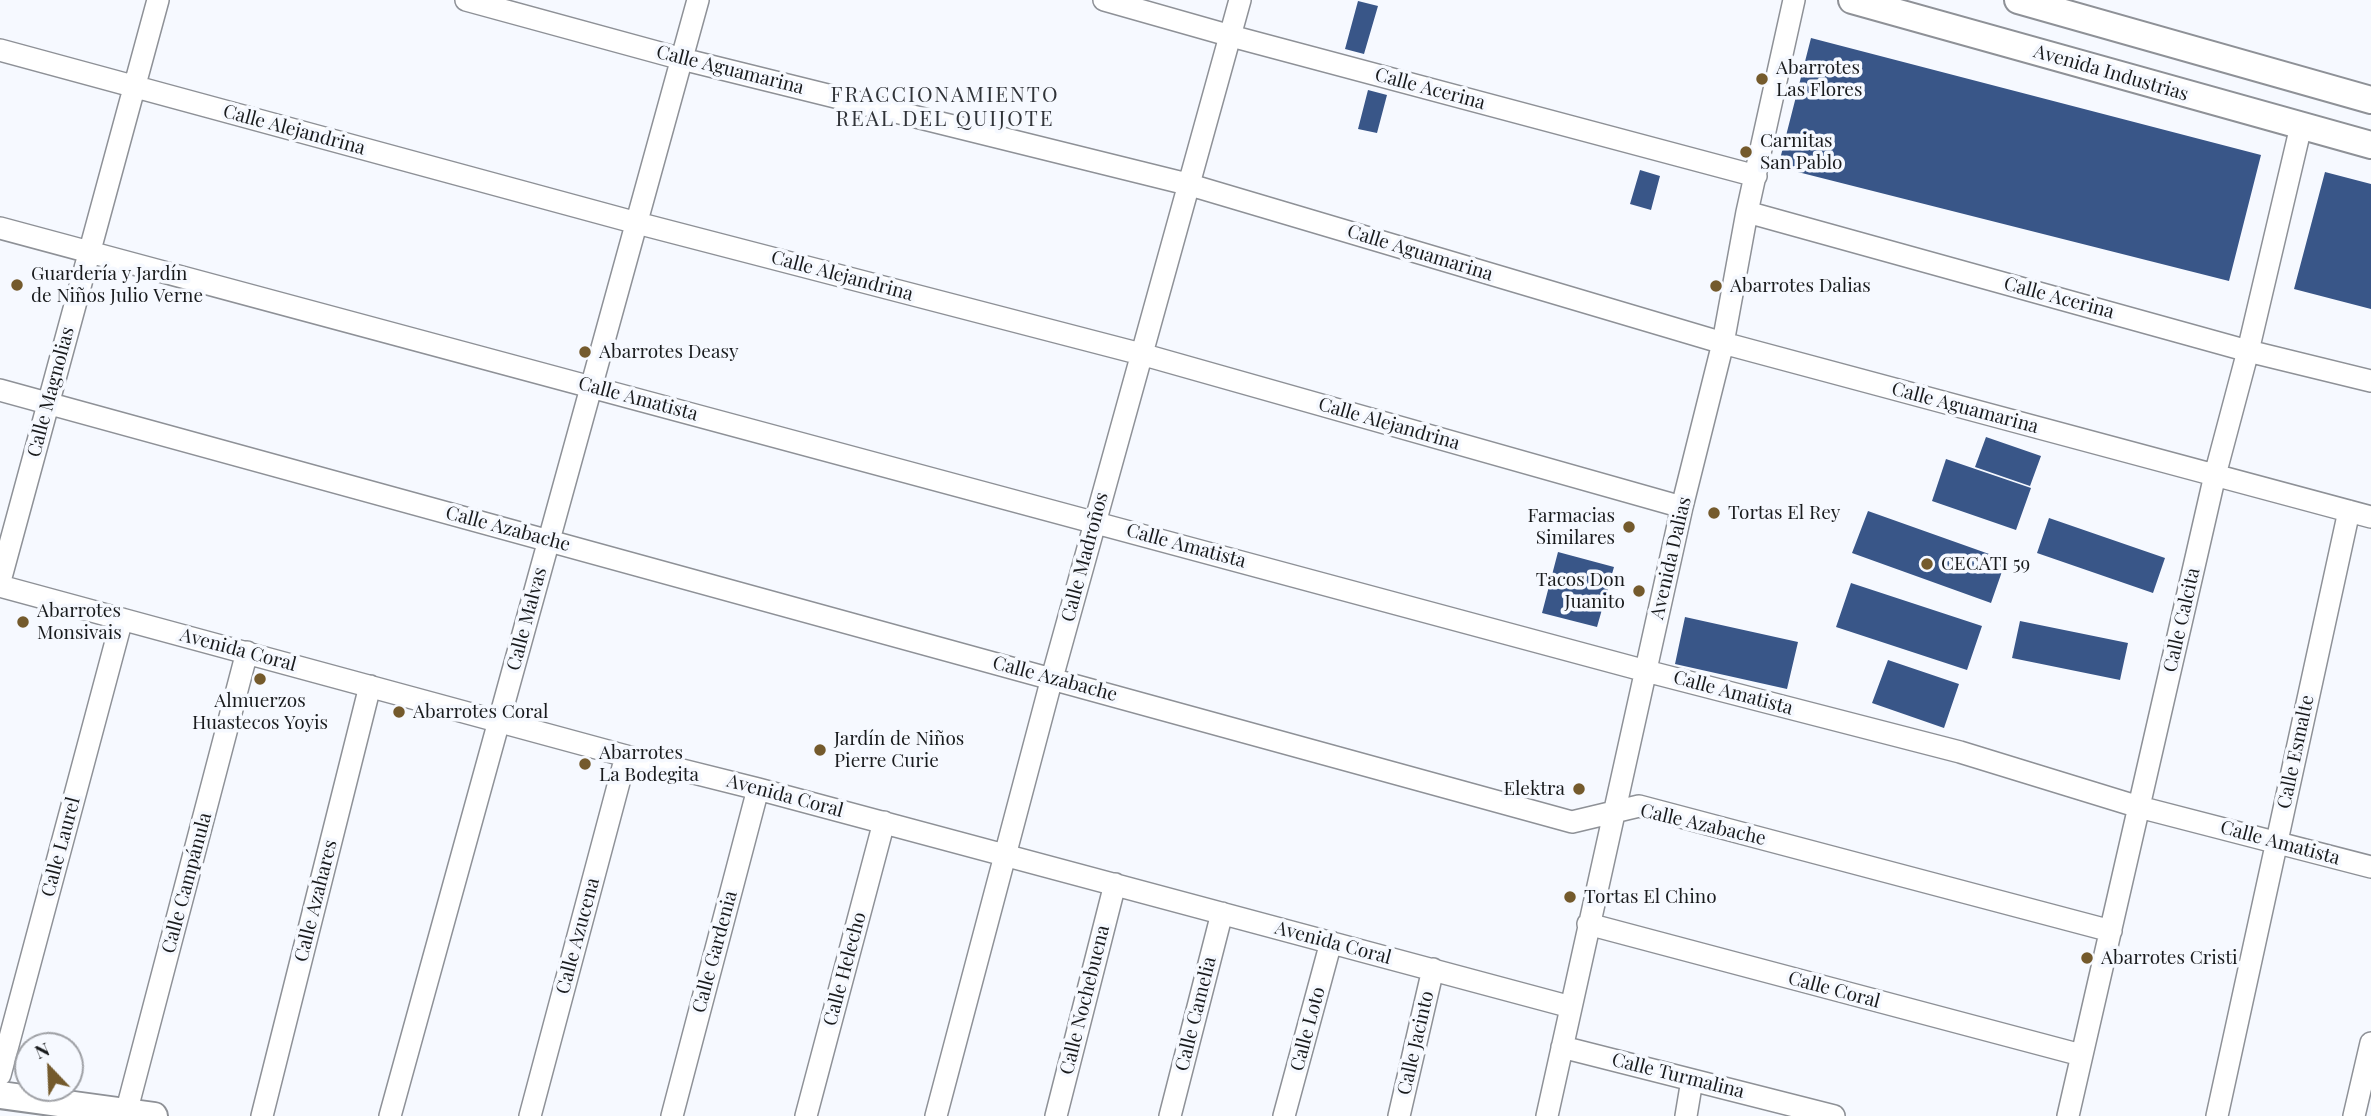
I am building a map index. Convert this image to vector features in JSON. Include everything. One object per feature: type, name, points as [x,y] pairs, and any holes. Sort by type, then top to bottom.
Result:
[{"type":"main road","name":"Avenida Industrias","points":[[1852,0],[2371,145]]},
{"type":"main road","points":[[2018,0],[2371,100]]},
{"type":"main road","points":[[0,1095],[154,1116]]},
{"type":"street","name":"Calle Magnolias","points":[[0,581],[158,0]]},
{"type":"street","name":"Calle Aguamarina","points":[[466,0],[682,59],[1187,184],[1723,343],[2371,517]]},
{"type":"street","name":"Calle Malvas","points":[[390,1116],[698,0]]},
{"type":"street","name":"Calle Acerina","points":[[1104,0],[1756,176]]},
{"type":"street","name":"Calle Madroños","points":[[936,1116],[1052,678],[1240,0]]},
{"type":"street","name":"Avenida Dalias","points":[[1547,1116],[1682,507],[1723,343],[1747,212],[1794,0]]},
{"type":"street","name":"Calle Alejandrina","points":[[0,50],[637,223],[1141,354],[1682,507]]},
{"type":"street","name":"Calle Calcita","points":[[2068,1116],[2215,475],[2248,351],[2301,126]]},
{"type":"street","name":"Calle Acerina","points":[[1747,212],[2248,351],[2371,381]]},
{"type":"street","name":"Calle Amatista","points":[[0,228],[1646,671],[1960,752],[2140,807],[2371,867]]},
{"type":"street","name":"Calle Azabache","points":[[0,390],[1572,822],[1639,806],[2111,931]]},
{"type":"street","name":"Calle Esmalte","points":[[2217,1116],[2349,511]]},
{"type":"street","name":"Avenida Coral","points":[[0,586],[626,756],[884,822],[1571,1007]]},
{"type":"street","name":"Calle Laurel","points":[[0,1075],[122,619]]},
{"type":"street","name":"Calle Campánula","points":[[126,1113],[247,652]]},
{"type":"street","name":"Calle Azahares","points":[[262,1116],[370,686]]},
{"type":"street","name":"Calle Azucena","points":[[530,1116],[626,756]]},
{"type":"street","name":"Calle Gardenia","points":[[672,1116],[758,789]]},
{"type":"street","name":"Calle Helecho","points":[[806,1116],[884,822]]},
{"type":"street","name":"Calle Nochebuena","points":[[1056,1116],[1115,884]]},
{"type":"street","name":"Calle Camelia","points":[[1170,1116],[1222,913]]},
{"type":"street","name":"Calle Coral","points":[[1588,924],[2081,1055]]},
{"type":"street","name":"Calle Loto","points":[[1284,1116],[1331,942]]},
{"type":"street","name":"Calle Jacinto","points":[[1399,1116],[1433,969]]},
{"type":"street","points":[[2354,1116],[2371,1043]]},
{"type":"street","name":"Calle Turmalina","points":[[1562,1047],[1834,1116]]},
{"type":"street","points":[[1686,1116],[1692,1080]]},
{"type":"building","points":[[1358,1],[1378,6],[1364,54],[1345,49]]},
{"type":"building","points":[[1811,38],[2261,155],[2229,281],[1778,167]]},
{"type":"building","points":[[1368,90],[1387,95],[1377,133],[1358,129]]},
{"type":"building","points":[[1640,170],[1660,176],[1651,210],[1630,204]]},
{"type":"building","points":[[2325,172],[2371,184],[2371,309],[2294,289]]},
{"type":"building","points":[[1986,437],[2041,456],[2030,486],[1975,467]]},
{"type":"building","points":[[1946,459],[2031,488],[2016,530],[1932,501]]},
{"type":"building","points":[[1868,511],[2006,560],[1991,603],[1852,553]]},
{"type":"building","points":[[2049,518],[2165,558],[2153,593],[2037,553]]},
{"type":"building","points":[[1558,552],[1614,567],[1597,627],[1542,613]]},
{"type":"building","points":[[1851,583],[1982,626],[1967,670],[1836,627]]},
{"type":"building","points":[[1685,617],[1798,642],[1787,689],[1675,664]]},
{"type":"building","points":[[2020,621],[2128,643],[2120,680],[2012,658]]},
{"type":"building","points":[[1888,660],[1959,684],[1944,728],[1872,703]]},
{"type":"place","name":"Abarrotes Las Flores","points":[[1762,79]]},
{"type":"place","name":"Carnitas San Pablo","points":[[1746,152]]},
{"type":"place","name":"Guardería y Jardín de Niños Julio Verne","points":[[17,285]]},
{"type":"place","name":"Abarrotes Dalias","points":[[1716,286]]},
{"type":"place","name":"Abarrotes Deasy","points":[[585,352]]},
{"type":"place","name":"Tortas El Rey","points":[[1714,513]]},
{"type":"place","name":"Farmacias Similares","points":[[1629,527]]},
{"type":"place","name":"CECATI 59","points":[[1927,564]]},
{"type":"place","name":"Tacos Don Juanito","points":[[1639,591]]},
{"type":"place","name":"Abarrotes Monsivais","points":[[23,622]]},
{"type":"place","name":"Almuerzos Huastecos Yoyis","points":[[260,679]]},
{"type":"place","name":"Abarrotes Coral","points":[[399,712]]},
{"type":"place","name":"Jardín de Niños Pierre Curie","points":[[820,750]]},
{"type":"place","name":"Abarrotes La Bodegita","points":[[585,764]]},
{"type":"place","name":"Elektra","points":[[1579,789]]},
{"type":"place","name":"Tortas El Chino","points":[[1570,897]]},
{"type":"place","name":"Abarrotes Cristi","points":[[2087,958]]},
{"type":"district","name":"FRACCIONAMIENTO REAL DEL QUIJOTE","points":[[945,107]]}]
